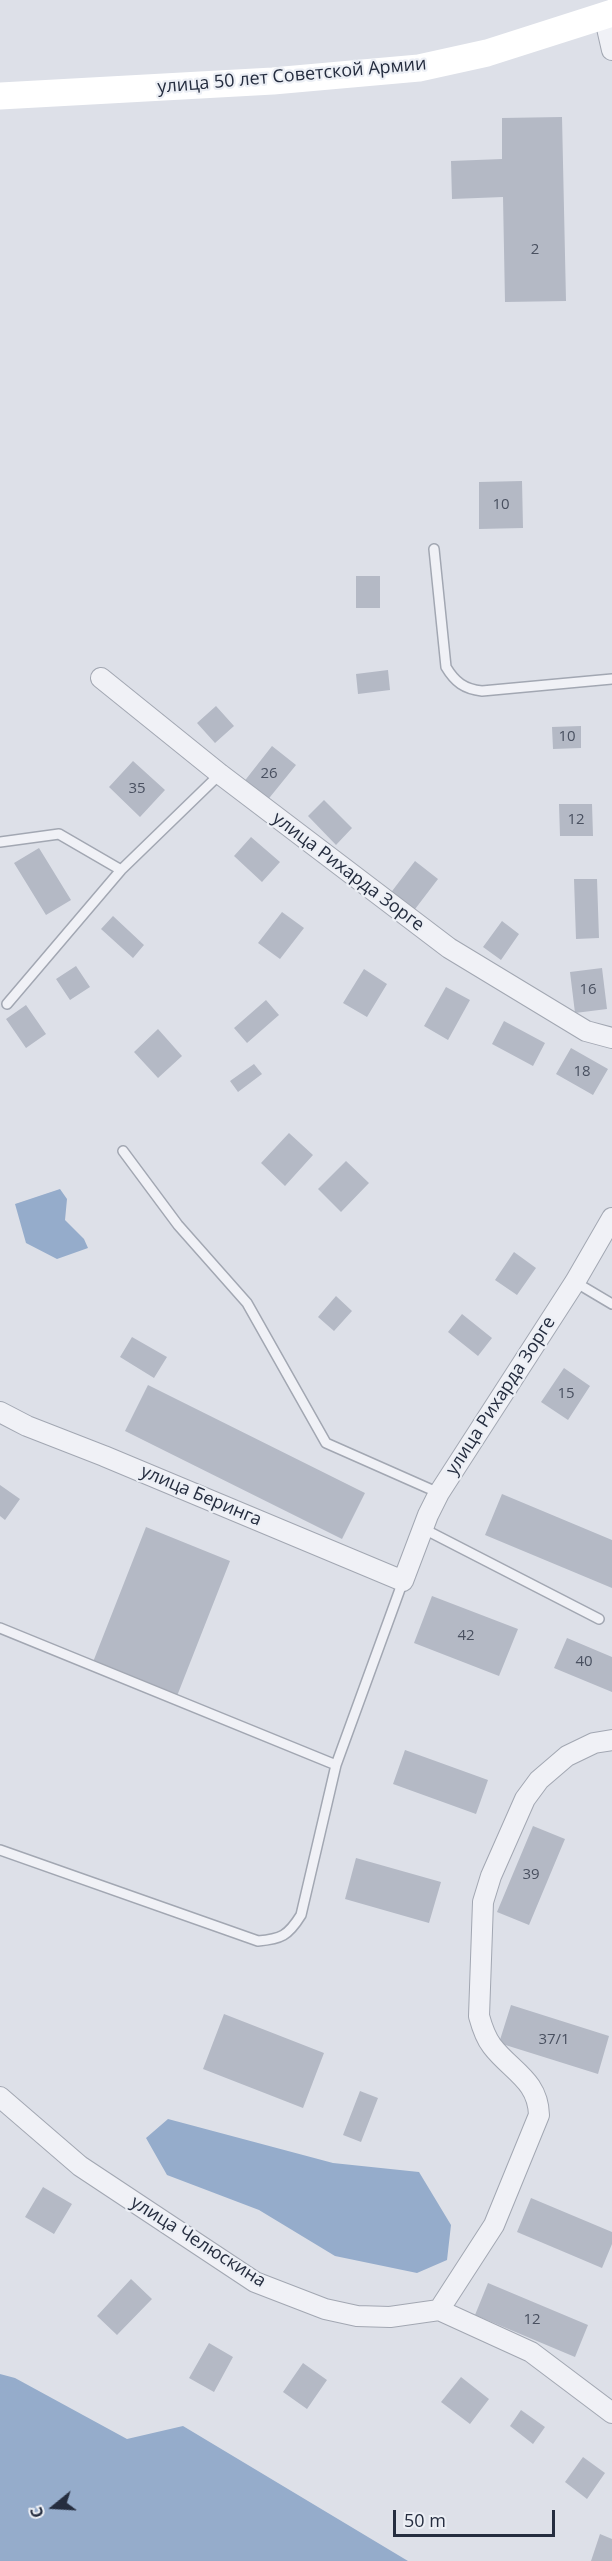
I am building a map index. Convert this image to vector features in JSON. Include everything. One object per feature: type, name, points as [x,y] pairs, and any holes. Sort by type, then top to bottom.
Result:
[{"type":"main road","name":"улица 50 лет Советской Армии","points":[[0,96],[273,81],[419,68],[487,53],[604,9]]},
{"type":"street","points":[[604,9],[612,50]]},
{"type":"street","name":"улица Рихарда Зорге","points":[[101,678],[220,774],[448,948],[586,1031],[612,1038]]},
{"type":"street","name":"улица Рихарда Зорге","points":[[403,1581],[422,1528],[439,1493],[575,1282],[612,1218]]},
{"type":"street","name":"улица Беринга","points":[[0,1412],[27,1426],[403,1581]]},
{"type":"street","points":[[612,1740],[594,1743],[567,1756],[539,1780],[525,1799],[488,1885],[483,1902],[479,2016],[484,2033],[493,2047],[534,2090],[538,2102],[538,2115],[494,2225],[439,2310],[531,2352],[560,2371],[612,2413]]},
{"type":"street","name":"улица Челюскина","points":[[0,2097],[80,2166],[255,2282],[325,2308],[357,2316],[390,2317],[439,2310]]},
{"type":"lane","points":[[434,549],[446,667],[454,680],[468,690],[482,691],[612,679]]},
{"type":"lane","points":[[7,1004],[122,870],[220,774]]},
{"type":"lane","points":[[0,842],[59,834],[122,870]]},
{"type":"lane","points":[[123,1151],[178,1225],[247,1303],[326,1443],[439,1493]]},
{"type":"lane","points":[[575,1282],[612,1304]]},
{"type":"lane","points":[[422,1528],[599,1619]]},
{"type":"lane","points":[[0,1850],[258,1941],[274,1939],[291,1932],[301,1915],[336,1765],[403,1581]]},
{"type":"lane","points":[[0,1628],[336,1765]]},
{"type":"water","points":[[60,1189],[67,1199],[65,1220],[84,1239],[88,1248],[57,1259],[26,1243],[15,1204]]},
{"type":"water","points":[[168,2119],[333,2163],[419,2172],[451,2225],[447,2260],[417,2273],[335,2256],[259,2210],[167,2175],[146,2138]]},
{"type":"water","points":[[0,2374],[15,2378],[127,2439],[183,2426],[408,2561],[0,2561]]},
{"type":"building","points":[[562,117],[566,301],[505,302],[503,197],[452,199],[451,161],[502,159],[502,118]]},
{"type":"building","points":[[522,481],[523,528],[479,529],[479,482]]},
{"type":"building","points":[[356,576],[380,576],[380,608],[356,608]]},
{"type":"building","points":[[388,670],[390,690],[358,694],[356,674]]},
{"type":"building","points":[[216,706],[234,726],[215,743],[197,723]]},
{"type":"building","points":[[581,726],[581,748],[553,749],[552,727]]},
{"type":"building","points":[[272,746],[296,765],[266,802],[243,783]]},
{"type":"building","points":[[133,761],[165,790],[140,817],[109,787]]},
{"type":"building","points":[[324,800],[352,828],[336,845],[308,816]]},
{"type":"building","points":[[559,804],[592,804],[593,836],[560,836]]},
{"type":"building","points":[[251,837],[280,862],[262,882],[234,856]]},
{"type":"building","points":[[39,848],[71,900],[46,915],[14,863]]},
{"type":"building","points":[[415,861],[438,879],[409,917],[386,899]]},
{"type":"building","points":[[574,879],[597,879],[599,938],[576,939]]},
{"type":"building","points":[[282,912],[304,928],[280,959],[258,943]]},
{"type":"building","points":[[113,916],[144,945],[133,958],[101,929]]},
{"type":"building","points":[[502,921],[519,934],[501,960],[483,947]]},
{"type":"building","points":[[76,966],[90,987],[70,1000],[56,979]]},
{"type":"building","points":[[602,968],[607,1009],[575,1013],[570,972]]},
{"type":"building","points":[[364,969],[387,984],[367,1017],[343,1003]]},
{"type":"building","points":[[446,987],[470,1000],[448,1040],[424,1026]]},
{"type":"building","points":[[266,1000],[279,1015],[247,1043],[234,1028]]},
{"type":"building","points":[[26,1005],[46,1034],[26,1048],[6,1019]]},
{"type":"building","points":[[504,1021],[545,1043],[533,1066],[492,1044]]},
{"type":"building","points":[[158,1029],[182,1056],[158,1078],[134,1052]]},
{"type":"building","points":[[571,1048],[608,1069],[593,1095],[556,1074]]},
{"type":"building","points":[[254,1064],[262,1074],[238,1092],[230,1081]]},
{"type":"building","points":[[289,1133],[313,1155],[285,1186],[261,1163]]},
{"type":"building","points":[[346,1161],[369,1183],[341,1212],[318,1189]]},
{"type":"building","points":[[514,1252],[536,1268],[517,1295],[495,1280]]},
{"type":"building","points":[[336,1296],[352,1311],[334,1331],[318,1317]]},
{"type":"building","points":[[462,1314],[492,1338],[478,1356],[448,1332]]},
{"type":"building","points":[[132,1337],[167,1357],[154,1378],[120,1357]]},
{"type":"building","points":[[564,1368],[590,1386],[568,1420],[541,1402]]},
{"type":"building","points":[[148,1385],[365,1493],[342,1539],[125,1431]]},
{"type":"building","points":[[0,1485],[20,1499],[5,1520],[0,1516]]},
{"type":"building","points":[[502,1494],[612,1540],[612,1588],[485,1535]]},
{"type":"building","points":[[146,1527],[230,1561],[177,1696],[93,1662]]},
{"type":"building","points":[[432,1596],[518,1629],[499,1676],[414,1643]]},
{"type":"building","points":[[567,1638],[612,1657],[612,1692],[554,1668]]},
{"type":"building","points":[[405,1750],[488,1780],[476,1814],[393,1784]]},
{"type":"building","points":[[533,1826],[565,1839],[529,1925],[497,1912]]},
{"type":"building","points":[[356,1858],[441,1882],[429,1923],[345,1899]]},
{"type":"building","points":[[511,2005],[609,2036],[598,2074],[499,2043]]},
{"type":"building","points":[[224,2014],[324,2053],[303,2108],[203,2069]]},
{"type":"building","points":[[360,2091],[378,2098],[361,2142],[343,2135]]},
{"type":"building","points":[[43,2187],[72,2204],[54,2234],[25,2217]]},
{"type":"building","points":[[531,2198],[612,2232],[612,2244],[602,2268],[517,2232]]},
{"type":"building","points":[[131,2279],[152,2299],[117,2335],[97,2316]]},
{"type":"building","points":[[488,2283],[588,2325],[575,2357],[475,2315]]},
{"type":"building","points":[[209,2343],[233,2357],[214,2392],[189,2378]]},
{"type":"building","points":[[303,2363],[327,2380],[307,2409],[283,2392]]},
{"type":"building","points":[[461,2377],[489,2399],[470,2424],[441,2402]]},
{"type":"building","points":[[521,2410],[545,2427],[533,2444],[510,2426]]},
{"type":"building","points":[[583,2457],[605,2473],[587,2499],[565,2482]]},
{"type":"building","points":[[600,2534],[612,2539],[612,2561],[591,2561]]}]
